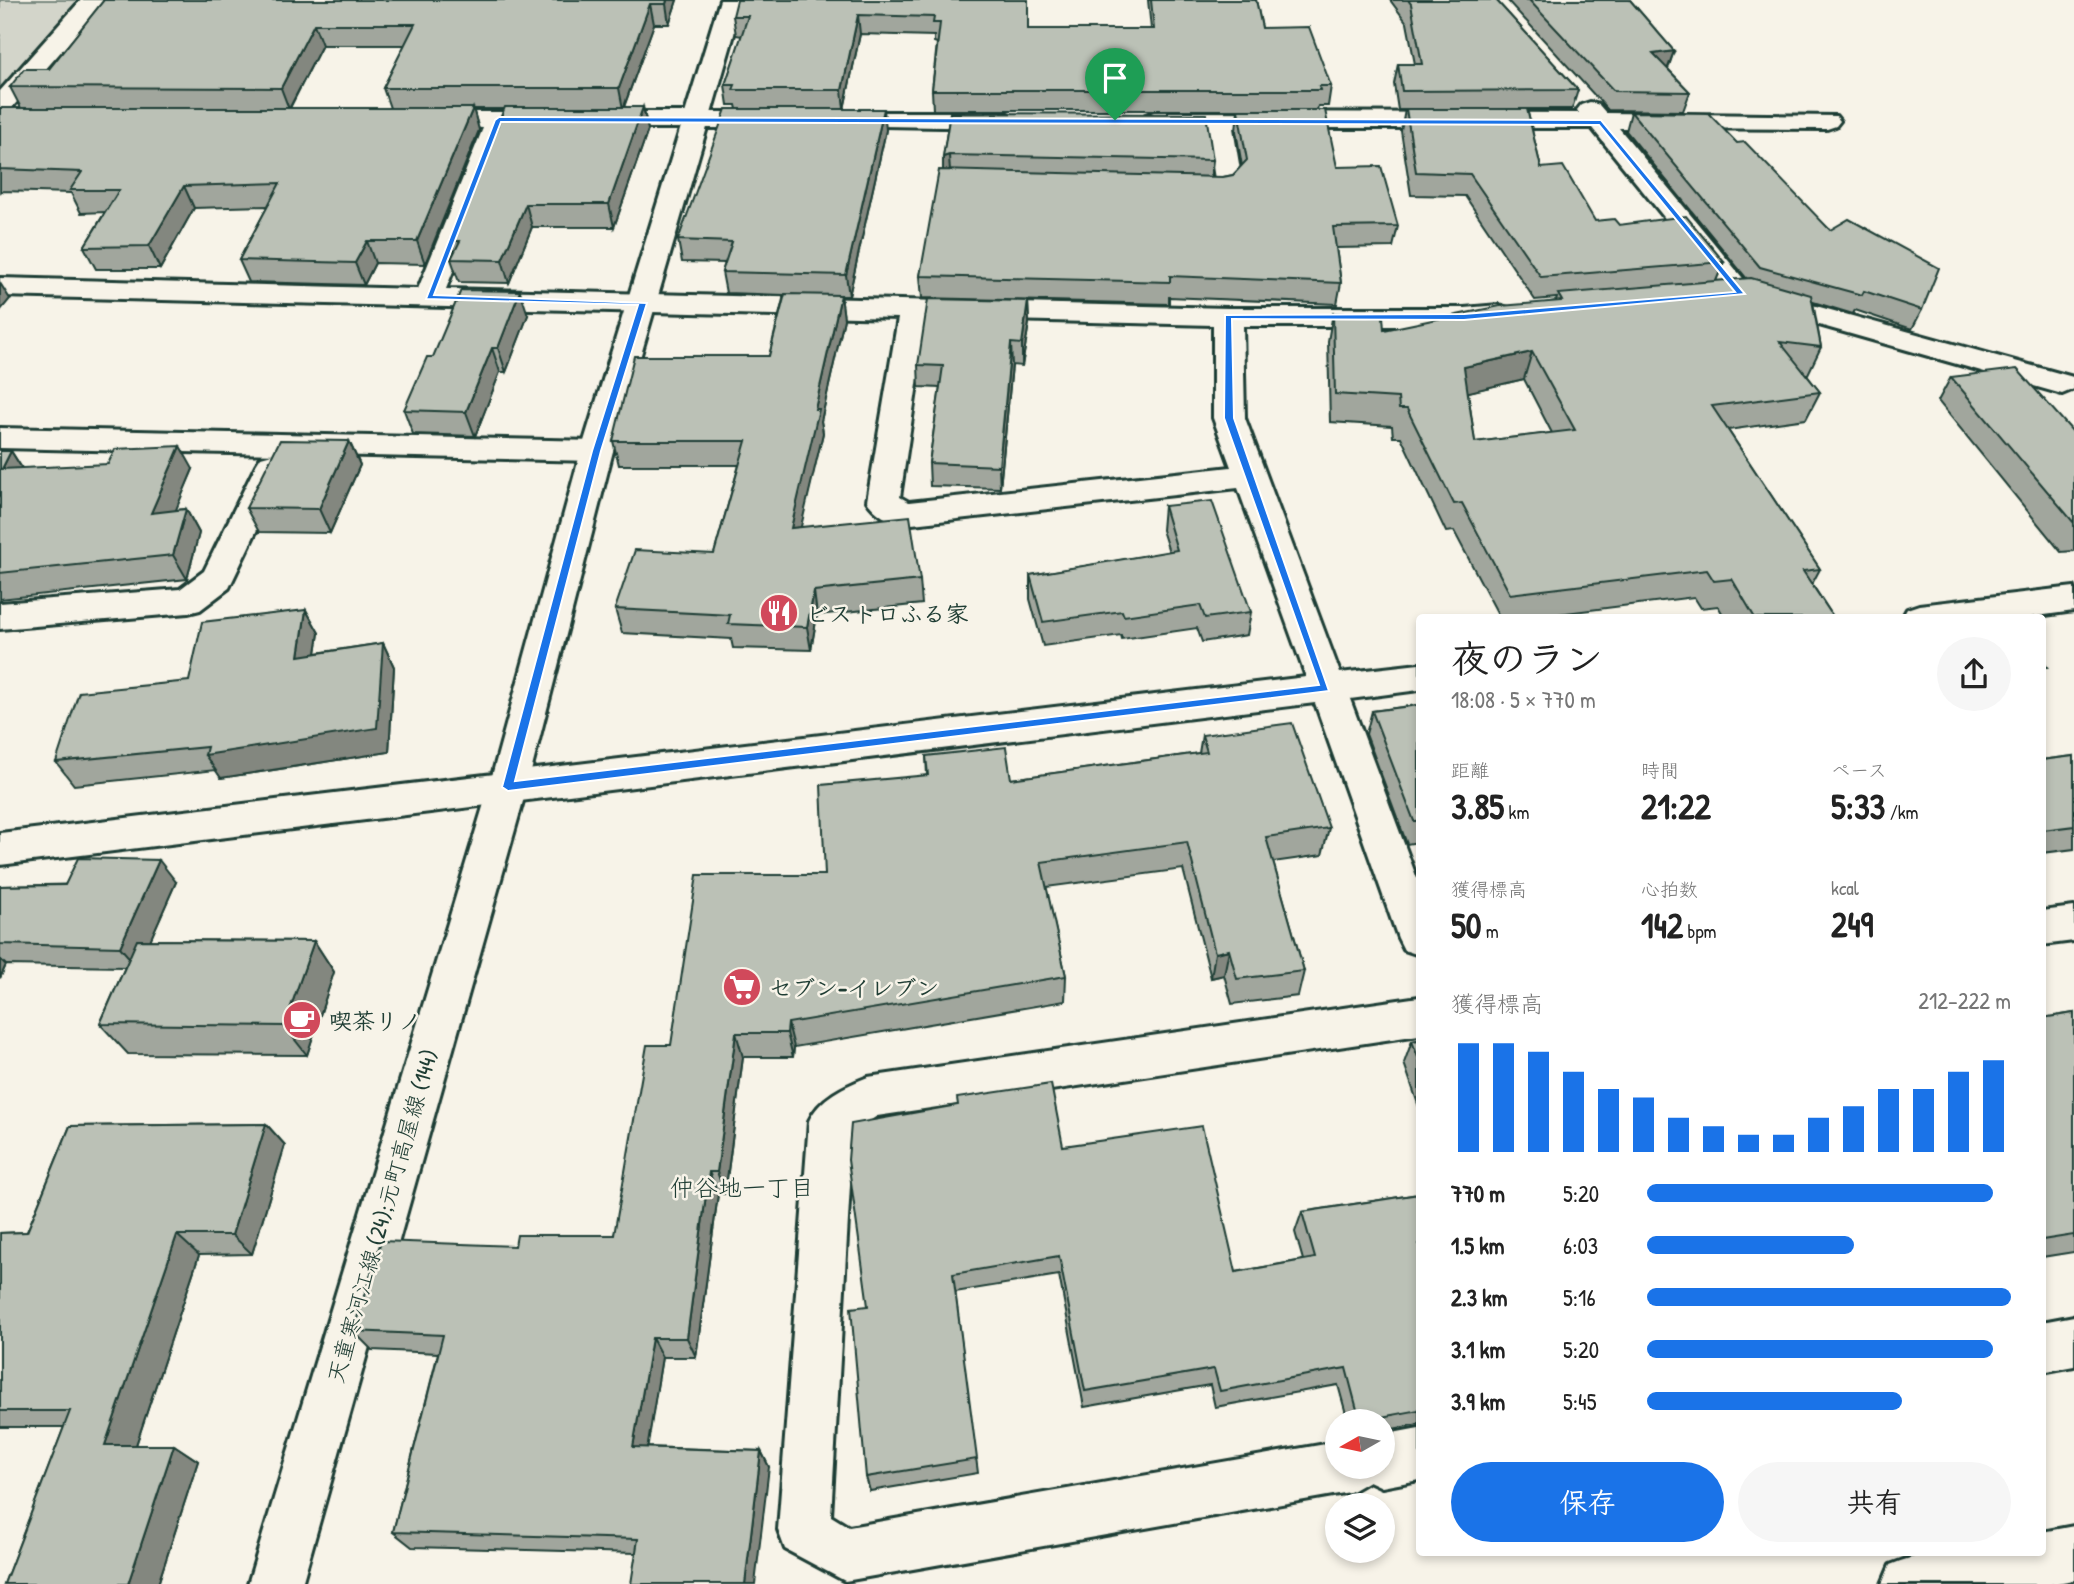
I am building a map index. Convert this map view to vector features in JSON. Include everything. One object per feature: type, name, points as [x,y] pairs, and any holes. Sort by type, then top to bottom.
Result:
[{"type":"main road","points":[[0,106],[94,0]]},
{"type":"main road","name":"天童寒河江線 (24);元町高屋線 (144)","points":[[275,1584],[508,787],[597,451],[732,0]]},
{"type":"main road","points":[[1574,92],[1601,122],[1727,295],[2062,384]]},
{"type":"main road","points":[[0,120],[28,120]]},
{"type":"main road","points":[[402,120],[1027,120]]},
{"type":"main road","points":[[429,297],[499,120]]},
{"type":"main road","points":[[1124,120],[1827,121]]},
{"type":"main road","points":[[1166,187],[1220,187],[1229,181],[1219,120]]},
{"type":"main road","points":[[0,287],[1228,317],[1464,317],[1533,311]]},
{"type":"main road","points":[[914,309],[883,501],[903,513],[1250,476]]},
{"type":"main road","points":[[1228,317],[1229,418],[1325,688],[1416,930]]},
{"type":"main road","points":[[0,438],[597,451]]},
{"type":"main road","points":[[0,616],[188,601],[217,579],[282,444]]},
{"type":"main road","points":[[1952,614],[2074,599]]},
{"type":"main road","points":[[0,849],[1416,677]]},
{"type":"main road","points":[[2046,928],[2074,924]]},
{"type":"main road","points":[[1325,1470],[845,1554],[804,1530],[831,1121],[868,1097],[1416,1016]]},
{"type":"main road","points":[[2046,1346],[2074,1341]]},
{"type":"main road","points":[[1395,1459],[1416,1455]]},
{"type":"main road","points":[[1909,1584],[2074,1553]]},
{"type":"shaded area","points":[[0,0],[94,0],[0,106]]},
{"type":"building","points":[[104,0],[667,0],[666,4],[650,4],[619,88],[383,88],[415,24],[314,24],[281,88],[10,87],[24,69],[49,69]]},
{"type":"building","points":[[737,0],[1028,0],[1028,29],[1154,29],[1151,0],[1256,0],[1262,28],[1309,27],[1331,86],[1319,86],[1320,90],[932,90],[940,23],[933,23],[934,17],[858,15],[842,90],[733,90],[735,85],[725,85],[748,16],[733,16]]},
{"type":"building","points":[[1408,0],[1496,0],[1578,90],[1402,91],[1398,64],[1422,64]]},
{"type":"building","points":[[1529,0],[1630,0],[1674,51],[1653,54],[1690,92],[1614,91]]},
{"type":"building","points":[[505,107],[643,107],[609,204],[526,204],[502,260],[451,259],[460,241],[451,241]]},
{"type":"building","points":[[0,108],[473,108],[417,241],[367,241],[355,263],[239,260],[280,183],[184,186],[149,246],[84,247],[119,190],[70,190],[82,172],[0,169]]},
{"type":"building","points":[[726,109],[884,109],[846,275],[722,272],[732,242],[678,240]]},
{"type":"building","points":[[1406,109],[1527,109],[1541,168],[1563,166],[1595,221],[1614,219],[1619,225],[1686,216],[1724,262],[1541,277],[1470,174],[1416,172]]},
{"type":"building","points":[[1238,110],[1325,110],[1337,167],[1381,166],[1398,226],[1333,227],[1341,283],[1170,276],[1170,282],[920,276],[939,170],[1223,177],[1233,175],[1247,160]]},
{"type":"building","points":[[1631,112],[1708,113],[1737,143],[1745,142],[1830,230],[1849,219],[1939,268],[1922,310],[1864,291],[1862,295],[1760,267]]},
{"type":"building","points":[[950,113],[1206,114],[1213,160],[943,157]]},
{"type":"building","points":[[1751,278],[1811,295],[1821,347],[1780,342],[1820,392],[1712,406],[1820,569],[1803,571],[1831,614],[1753,614],[1732,579],[1714,581],[1707,570],[1510,594],[1462,503],[1454,504],[1407,409],[1399,409],[1398,398],[1335,394],[1333,313],[1383,316],[1384,330],[1500,306],[1562,301],[1558,294]],"holes":[[[1532,352],[1575,430],[1475,442],[1464,367]]]},
{"type":"building","points":[[461,290],[520,291],[498,348],[492,348],[466,412],[404,410],[427,357],[433,357]]},
{"type":"building","points":[[785,294],[841,295],[815,409],[819,409],[791,528],[910,516],[920,580],[814,591],[807,627],[728,624],[730,615],[615,609],[635,550],[714,554],[746,441],[613,441],[634,356],[769,356]]},
{"type":"building","points":[[928,299],[1028,301],[1022,344],[1011,343],[999,466],[929,463],[943,366],[918,365]]},
{"type":"building","points":[[2017,369],[2074,433],[2074,523],[1951,377]]},
{"type":"building","points":[[280,440],[349,441],[319,509],[246,508]]},
{"type":"building","points":[[180,446],[151,513],[186,509],[173,555],[0,573],[0,451],[11,451],[2,469],[108,464],[115,449]]},
{"type":"building","points":[[1212,501],[1251,612],[1205,618],[1200,605],[1124,616],[1122,611],[1043,622],[1030,575],[1177,550],[1164,506]]},
{"type":"building","points":[[306,610],[299,656],[383,643],[377,728],[205,755],[207,747],[56,762],[79,692],[189,681],[202,622]]},
{"type":"building","points":[[1416,705],[1416,821],[1414,821],[1372,711]]},
{"type":"building","points":[[1292,723],[1329,828],[1266,837],[1304,971],[1237,979],[1229,950],[1215,953],[1187,842],[1041,862],[1066,976],[788,1023],[787,1033],[736,1033],[717,1172],[709,1172],[687,1338],[652,1338],[633,1447],[761,1451],[745,1584],[631,1584],[638,1539],[393,1532],[443,1335],[353,1331],[381,1241],[515,1246],[517,1235],[614,1235],[647,1045],[671,1045],[697,875],[825,875],[821,785],[928,775],[926,756],[1006,747],[1011,779],[1207,752],[1202,735]]},
{"type":"building","points":[[2074,756],[2074,826],[2046,830],[2046,760]]},
{"type":"building","points":[[78,858],[159,860],[120,947],[0,944],[0,886],[65,885]]},
{"type":"building","points":[[137,940],[314,941],[284,1026],[100,1024]]},
{"type":"building","points":[[2074,1013],[2074,1235],[2046,1239],[2046,1017]]},
{"type":"building","points":[[1051,1084],[1063,1146],[1202,1126],[1236,1272],[1315,1258],[1302,1212],[1416,1194],[1416,1411],[1395,1414],[1395,1409],[1357,1409],[1346,1368],[1220,1391],[1214,1369],[1085,1391],[1059,1256],[953,1274],[977,1459],[866,1477],[851,1308],[868,1306],[848,1160],[851,1124],[958,1105],[957,1098]]},
{"type":"building","points":[[266,1124],[232,1235],[177,1235],[105,1445],[174,1445],[128,1584],[4,1584],[70,1411],[0,1411],[0,1233],[27,1232],[70,1126]]},
{"type":"place","name":"ビストロふる家","points":[[779,613]]},
{"type":"place","name":"セブン-イレブン","points":[[742,987]]},
{"type":"place","name":"喫茶リノ","points":[[302,1020]]},
{"type":"district","name":"仲谷地一丁目","points":[[742,1187]]},
{"type":"route","points":[[499,120],[1115,120],[1601,122],[1741,294],[1464,317],[1228,317],[1229,418],[1325,688],[508,787],[597,451],[643,303],[429,297],[499,120]]}]
